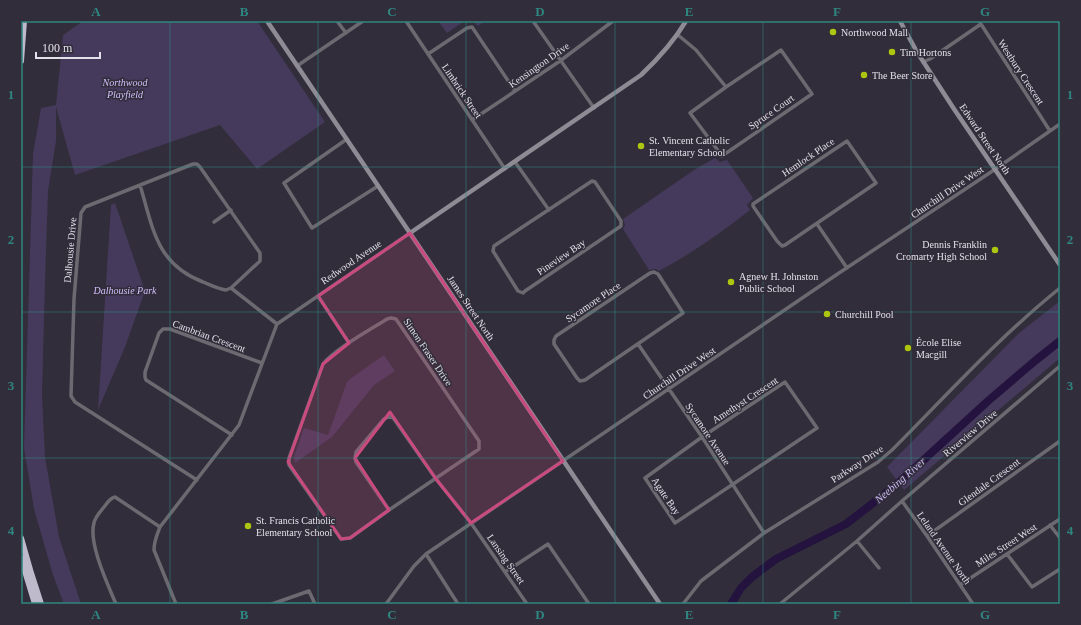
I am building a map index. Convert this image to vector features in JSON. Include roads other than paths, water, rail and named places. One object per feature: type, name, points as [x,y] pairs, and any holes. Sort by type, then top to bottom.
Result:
[{"type":"highway","points":[[21,61],[24,21]]},
{"type":"highway","points":[[21,538],[41,604]]},
{"type":"highway","points":[[21,558],[35,604]]},
{"type":"street","name":"James Street North","points":[[267,21],[660,604]]},
{"type":"street","points":[[337,21],[346,33]]},
{"type":"street","points":[[297,66],[363,21]]},
{"type":"street","name":"Limbrick Street","points":[[406,21],[506,169]]},
{"type":"street","points":[[533,21],[594,108]]},
{"type":"street","name":"Kensington Drive","points":[[472,120],[560,61],[613,21]]},
{"type":"street","name":"Redwood Avenue","points":[[277,324],[506,169],[641,75],[654,63],[678,35],[686,21]]},
{"type":"street","name":"Edward Street North","points":[[900,21],[923,62],[994,170],[1060,265]]},
{"type":"street","points":[[923,62],[930,59],[980,22]]},
{"type":"street","name":"Westbury Crescent","points":[[980,22],[1050,131]]},
{"type":"street","points":[[428,54],[467,28],[472,27],[515,91]]},
{"type":"street","points":[[678,35],[696,50],[726,86]]},
{"type":"street","name":"Spruce Court","points":[[780,50],[812,94],[722,156],[690,113],[726,86],[780,50]]},
{"type":"street","name":"Churchill Drive West","points":[[386,604],[408,573],[426,554],[1060,124]]},
{"type":"street","points":[[347,139],[284,183],[312,228],[378,186]]},
{"type":"street","name":"Hemlock Place","points":[[847,140],[876,183],[817,224],[782,246],[777,241],[753,204],[847,140]]},
{"type":"street","points":[[515,162],[549,210]]},
{"type":"street","name":"Dalhousie Drive","points":[[197,480],[76,402],[71,394],[74,299],[82,211],[85,207],[193,164],[197,164],[260,253],[261,258],[259,263],[231,288]]},
{"type":"street","name":"Pineview Bay","points":[[592,181],[595,182],[622,223],[606,237],[525,291],[520,292],[516,288],[493,249],[494,246],[549,210],[592,181]]},
{"type":"street","points":[[140,185],[160,248],[169,260],[179,270],[191,277],[224,290],[231,288],[277,324],[239,425],[160,527],[155,541],[154,550],[176,604]]},
{"type":"street","points":[[214,222],[230,210]]},
{"type":"street","points":[[817,224],[847,268]]},
{"type":"street","name":"Sycamore Place","points":[[654,272],[658,274],[683,313],[638,344],[585,380],[580,381],[554,344],[554,340],[556,336],[650,273],[654,272]]},
{"type":"street","name":"Parkway Drive","points":[[683,604],[701,582],[764,533],[882,459],[1008,333],[1060,288]]},
{"type":"street","points":[[318,296],[349,343]]},
{"type":"street","name":"Simon Fraser Drive","points":[[387,319],[396,319],[479,441],[480,446],[478,451],[389,510],[350,538],[341,539],[288,462],[324,364],[329,357],[349,343],[387,319]]},
{"type":"street","name":"Cambrian Crescent","points":[[232,435],[146,380],[145,372],[159,333],[164,329],[170,329],[262,363]]},
{"type":"street","name":"Sycamore Avenue","points":[[638,344],[702,437],[764,533]]},
{"type":"street","name":"Riverview Drive","points":[[780,604],[857,541],[1060,366]]},
{"type":"street","name":"Amethyst Crescent","points":[[702,437],[785,382],[817,428],[732,484]]},
{"type":"street","name":"Lansing Street","points":[[389,510],[356,462],[355,458],[356,452],[387,417],[391,416],[436,479],[471,523],[527,604]]},
{"type":"street","name":"Agate Bay","points":[[702,437],[645,478],[675,523],[732,484]]},
{"type":"street","name":"Glendale Crescent","points":[[927,536],[1060,441]]},
{"type":"street","points":[[116,604],[104,576],[93,538],[92,530],[96,517],[111,498],[115,497],[160,527]]},
{"type":"street","name":"Leland Avenue North","points":[[902,501],[972,604]]},
{"type":"street","name":"Miles Street West","points":[[960,585],[1060,519]]},
{"type":"street","points":[[1050,526],[1060,538]]},
{"type":"street","points":[[857,541],[879,568]]},
{"type":"street","points":[[505,572],[548,544],[589,604]]},
{"type":"street","points":[[426,554],[458,604]]},
{"type":"street","points":[[1007,554],[1032,587],[1060,569]]},
{"type":"street","points":[[272,604],[309,591],[315,604]]},
{"type":"waterway","name":"Neebing River","points":[[731,604],[741,588],[752,577],[776,559],[846,524],[895,486],[988,401],[1060,341]]},
{"type":"place","name":"Northwood Mall","points":[[833,32]]},
{"type":"place","name":"Tim Hortons","points":[[892,52]]},
{"type":"place","name":"The Beer Store","points":[[864,75]]},
{"type":"place","name":"St. Vincent Catholic Elementary School","points":[[641,146]]},
{"type":"place","name":"Dennis Franklin Cromarty High School","points":[[995,250]]},
{"type":"place","name":"Agnew H. Johnston Public School","points":[[731,282]]},
{"type":"place","name":"Churchill Pool","points":[[827,314]]},
{"type":"place","name":"École Elise Macgill","points":[[908,348]]},
{"type":"place","name":"St. Francis Catholic Elementary School","points":[[248,526]]},
{"type":"park label","name":"Northwood Playfield","points":[[125,88]]},
{"type":"park label","name":"Dalhousie Park","points":[[125,290]]}]
